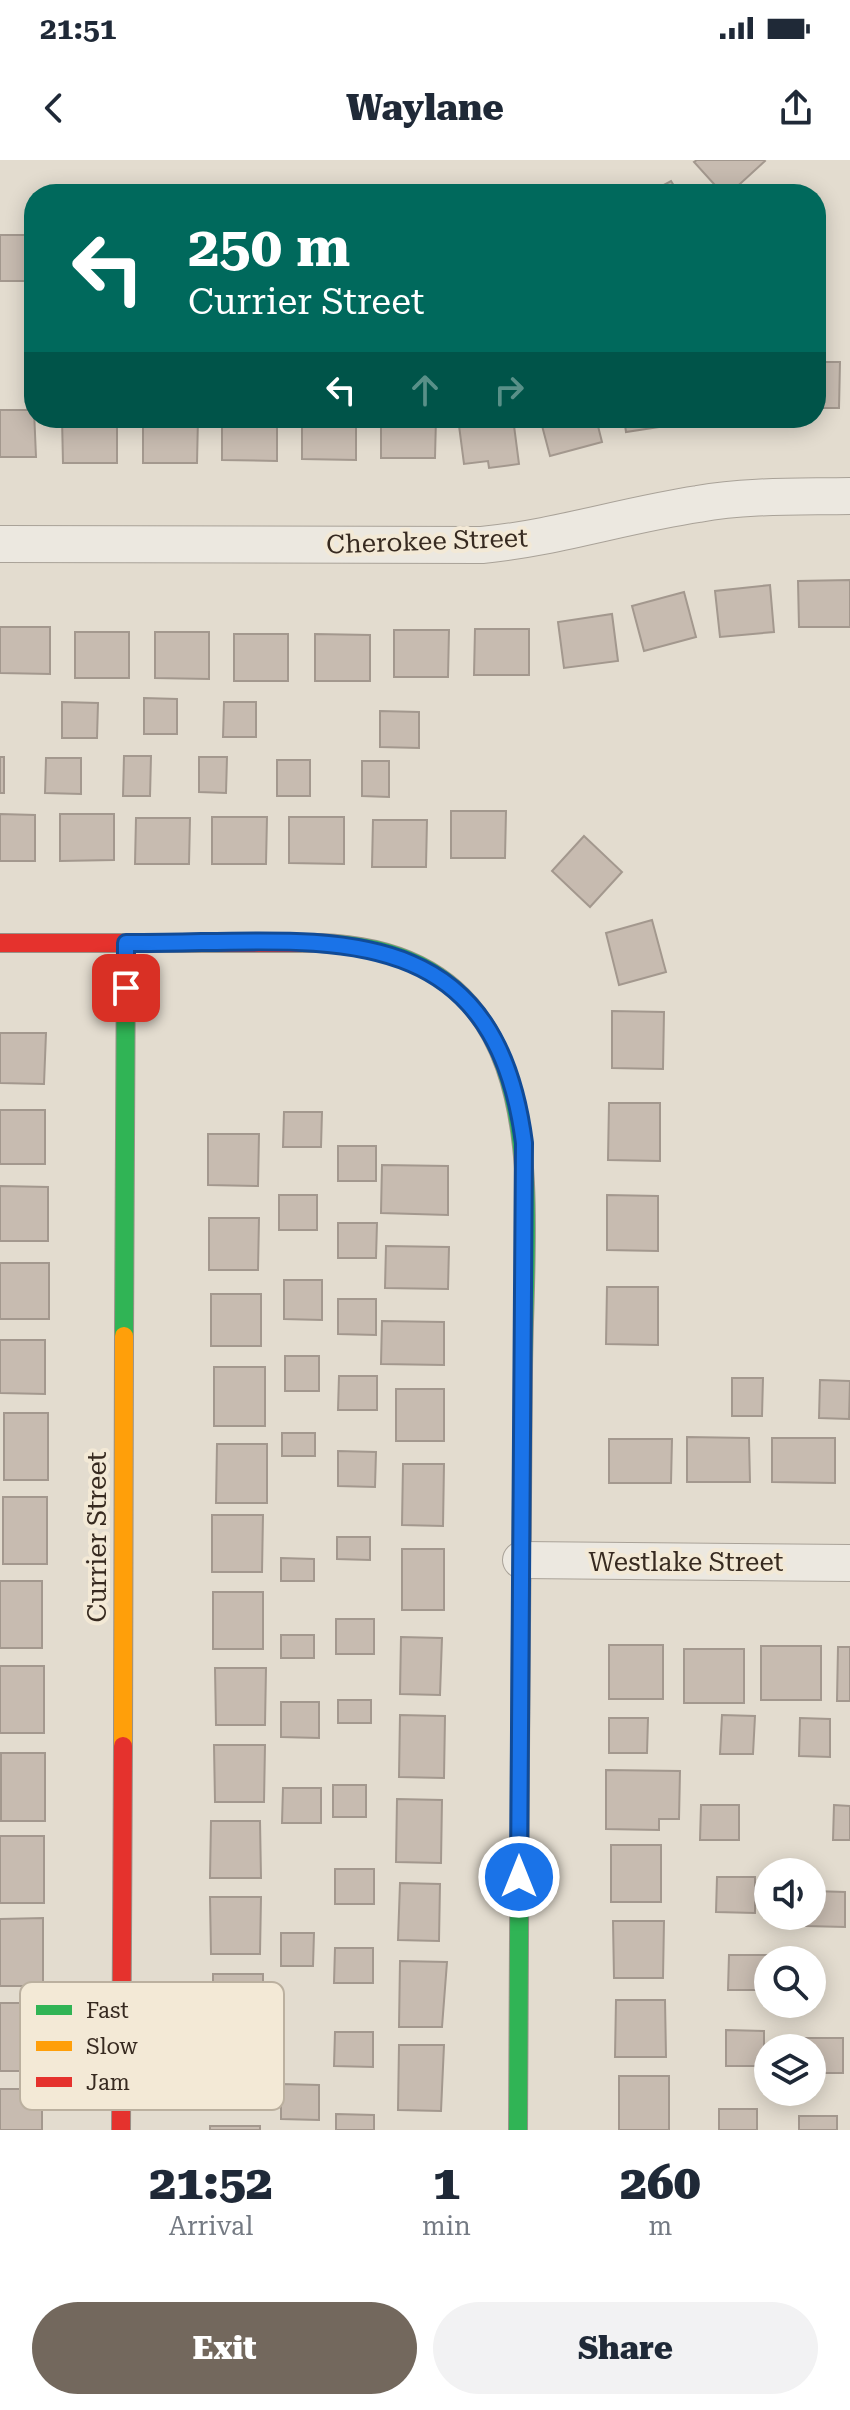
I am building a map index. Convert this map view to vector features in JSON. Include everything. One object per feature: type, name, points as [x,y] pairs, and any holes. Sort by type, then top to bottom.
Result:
[{"type":"street","name":"Cherokee Street","points":[[0,544],[482,545],[524,541],[697,504],[759,497],[850,496]]},
{"type":"street","points":[[0,943],[301,943],[356,946],[384,952],[442,980],[487,1026],[503,1054],[517,1093],[524,1143],[518,2130]]},
{"type":"street","name":"Currier Street","points":[[122,1982],[126,943]]},
{"type":"street","name":"Westlake Street","points":[[521,1560],[850,1563]]},
{"type":"street","name":"Currier Street","points":[[121,2110],[121,2130]]},
{"type":"building","points":[[765,161],[740,184],[714,184],[694,162]]},
{"type":"building","points":[[0,235],[24,235],[24,281],[0,281]]},
{"type":"building","points":[[826,362],[840,362],[839,408],[826,408]]},
{"type":"building","points":[[0,410],[24,410],[24,428],[35,428],[36,457],[0,457]]},
{"type":"building","points":[[62,428],[117,428],[117,463],[63,463]]},
{"type":"building","points":[[143,428],[198,428],[197,463],[143,463]]},
{"type":"building","points":[[222,428],[277,428],[277,461],[222,460]]},
{"type":"building","points":[[302,428],[356,428],[356,460],[302,459]]},
{"type":"building","points":[[381,428],[436,428],[435,458],[381,458]]},
{"type":"building","points":[[459,428],[514,428],[519,464],[489,468],[488,461],[464,464]]},
{"type":"building","points":[[543,428],[598,428],[602,442],[550,456]]},
{"type":"building","points":[[625,428],[652,428],[626,432]]},
{"type":"building","points":[[850,580],[850,627],[799,627],[798,581]]},
{"type":"building","points":[[770,585],[774,632],[720,637],[715,591]]},
{"type":"building","points":[[684,592],[696,637],[644,651],[632,606]]},
{"type":"building","points":[[612,614],[618,661],[564,668],[558,622]]},
{"type":"building","points":[[0,627],[50,627],[50,674],[0,673]]},
{"type":"building","points":[[475,629],[529,629],[529,675],[474,675]]},
{"type":"building","points":[[394,630],[449,630],[448,677],[394,677]]},
{"type":"building","points":[[75,632],[129,632],[129,678],[75,678]]},
{"type":"building","points":[[155,632],[209,632],[209,679],[155,678]]},
{"type":"building","points":[[234,634],[288,634],[288,681],[234,681]]},
{"type":"building","points":[[315,634],[370,635],[370,681],[315,681]]},
{"type":"building","points":[[144,698],[177,699],[177,734],[144,734]]},
{"type":"building","points":[[62,702],[98,703],[97,738],[62,738]]},
{"type":"building","points":[[224,702],[256,702],[256,737],[223,737]]},
{"type":"building","points":[[380,711],[419,712],[419,748],[380,747]]},
{"type":"building","points":[[124,756],[151,756],[150,796],[123,796]]},
{"type":"building","points":[[0,757],[4,757],[4,793],[0,793]]},
{"type":"building","points":[[199,757],[227,757],[226,793],[199,792]]},
{"type":"building","points":[[46,758],[81,758],[81,794],[45,793]]},
{"type":"building","points":[[277,760],[310,760],[310,796],[277,796]]},
{"type":"building","points":[[362,761],[389,761],[389,797],[362,796]]},
{"type":"building","points":[[451,811],[506,811],[505,858],[451,858]]},
{"type":"building","points":[[0,814],[35,815],[35,861],[0,861]]},
{"type":"building","points":[[60,814],[114,814],[114,860],[60,861]]},
{"type":"building","points":[[212,817],[267,817],[266,864],[212,864]]},
{"type":"building","points":[[289,817],[344,817],[344,864],[289,863]]},
{"type":"building","points":[[136,818],[190,818],[189,864],[135,864]]},
{"type":"building","points":[[373,820],[427,820],[426,867],[372,867]]},
{"type":"building","points":[[584,836],[622,872],[590,907],[552,871]]},
{"type":"building","points":[[652,920],[666,972],[619,985],[606,933]]},
{"type":"building","points":[[612,1011],[664,1012],[663,1069],[612,1068]]},
{"type":"building","points":[[0,1033],[46,1033],[44,1084],[0,1083]]},
{"type":"building","points":[[609,1103],[660,1103],[660,1161],[608,1160]]},
{"type":"building","points":[[0,1110],[45,1110],[45,1164],[0,1164]]},
{"type":"building","points":[[284,1112],[322,1112],[321,1147],[283,1147]]},
{"type":"building","points":[[208,1134],[259,1134],[258,1186],[208,1185]]},
{"type":"building","points":[[338,1146],[376,1146],[376,1181],[338,1181]]},
{"type":"building","points":[[382,1165],[448,1166],[448,1215],[381,1213]]},
{"type":"building","points":[[0,1186],[48,1187],[48,1241],[0,1241]]},
{"type":"building","points":[[279,1195],[317,1195],[317,1230],[279,1230]]},
{"type":"building","points":[[607,1195],[658,1196],[658,1251],[607,1250]]},
{"type":"building","points":[[209,1218],[259,1218],[258,1270],[209,1270]]},
{"type":"building","points":[[338,1223],[377,1223],[376,1258],[338,1258]]},
{"type":"building","points":[[386,1246],[449,1247],[448,1289],[385,1288]]},
{"type":"building","points":[[0,1263],[49,1263],[49,1319],[0,1319]]},
{"type":"building","points":[[284,1280],[322,1280],[322,1320],[284,1319]]},
{"type":"building","points":[[607,1287],[658,1287],[658,1345],[606,1344]]},
{"type":"building","points":[[211,1294],[261,1294],[261,1346],[211,1346]]},
{"type":"building","points":[[338,1299],[376,1299],[376,1335],[338,1334]]},
{"type":"building","points":[[382,1321],[444,1322],[444,1365],[381,1364]]},
{"type":"building","points":[[0,1340],[45,1340],[45,1394],[0,1393]]},
{"type":"building","points":[[285,1356],[319,1356],[319,1391],[285,1391]]},
{"type":"building","points":[[214,1367],[265,1367],[265,1426],[214,1426]]},
{"type":"building","points":[[339,1376],[377,1376],[377,1410],[338,1410]]},
{"type":"building","points":[[732,1378],[763,1378],[762,1416],[732,1416]]},
{"type":"building","points":[[820,1380],[850,1381],[849,1419],[819,1418]]},
{"type":"building","points":[[396,1389],[444,1389],[444,1441],[396,1441]]},
{"type":"building","points":[[4,1413],[48,1413],[48,1480],[4,1480]]},
{"type":"building","points":[[282,1433],[315,1433],[315,1456],[282,1456]]},
{"type":"building","points":[[687,1437],[749,1438],[750,1482],[687,1482]]},
{"type":"building","points":[[772,1438],[835,1438],[835,1483],[772,1482]]},
{"type":"building","points":[[609,1439],[672,1439],[671,1483],[609,1483]]},
{"type":"building","points":[[217,1444],[267,1444],[267,1503],[216,1503]]},
{"type":"building","points":[[338,1451],[376,1452],[375,1487],[338,1486]]},
{"type":"building","points":[[403,1464],[444,1464],[443,1526],[402,1525]]},
{"type":"building","points":[[3,1497],[47,1497],[47,1564],[3,1564]]},
{"type":"building","points":[[212,1515],[263,1515],[262,1572],[212,1572]]},
{"type":"building","points":[[337,1537],[370,1537],[370,1560],[337,1559]]},
{"type":"building","points":[[402,1549],[444,1549],[444,1610],[402,1610]]},
{"type":"building","points":[[281,1558],[314,1559],[314,1581],[281,1581]]},
{"type":"building","points":[[0,1581],[42,1581],[42,1648],[0,1648]]},
{"type":"building","points":[[213,1592],[263,1592],[263,1649],[213,1649]]},
{"type":"building","points":[[336,1619],[374,1619],[374,1654],[336,1654]]},
{"type":"building","points":[[281,1635],[314,1635],[314,1658],[281,1658]]},
{"type":"building","points":[[401,1637],[442,1638],[440,1695],[400,1694]]},
{"type":"building","points":[[609,1645],[663,1645],[663,1699],[609,1699]]},
{"type":"building","points":[[761,1646],[821,1646],[821,1700],[761,1700]]},
{"type":"building","points":[[838,1647],[850,1647],[850,1701],[837,1701]]},
{"type":"building","points":[[684,1649],[744,1649],[744,1703],[684,1703]]},
{"type":"building","points":[[0,1666],[44,1666],[44,1733],[0,1733]]},
{"type":"building","points":[[215,1668],[266,1668],[265,1725],[216,1725]]},
{"type":"building","points":[[338,1700],[371,1700],[371,1723],[338,1723]]},
{"type":"building","points":[[281,1702],[319,1702],[319,1738],[281,1737]]},
{"type":"building","points":[[400,1715],[445,1716],[444,1778],[399,1777]]},
{"type":"building","points":[[722,1715],[755,1716],[753,1754],[720,1754]]},
{"type":"building","points":[[609,1718],[648,1718],[647,1753],[609,1753]]},
{"type":"building","points":[[800,1718],[830,1719],[830,1757],[799,1756]]},
{"type":"building","points":[[214,1745],[265,1745],[264,1802],[215,1802]]},
{"type":"building","points":[[1,1753],[45,1753],[45,1821],[1,1821]]},
{"type":"building","points":[[606,1770],[680,1771],[679,1819],[659,1819],[659,1830],[606,1829]]},
{"type":"building","points":[[333,1785],[366,1785],[366,1817],[333,1817]]},
{"type":"building","points":[[283,1788],[321,1788],[321,1823],[282,1823]]},
{"type":"building","points":[[397,1799],[442,1800],[441,1863],[396,1862]]},
{"type":"building","points":[[701,1805],[739,1805],[739,1840],[700,1840]]},
{"type":"building","points":[[834,1805],[850,1806],[850,1840],[833,1840]]},
{"type":"building","points":[[211,1821],[260,1821],[261,1878],[210,1878]]},
{"type":"building","points":[[0,1836],[44,1836],[44,1903],[0,1903]]},
{"type":"building","points":[[611,1845],[661,1845],[661,1902],[611,1902]]},
{"type":"building","points":[[335,1869],[374,1869],[374,1904],[335,1904]]},
{"type":"building","points":[[717,1877],[754,1877],[754,1913],[716,1912]]},
{"type":"building","points":[[400,1883],[440,1884],[439,1941],[398,1940]]},
{"type":"building","points":[[826,1891],[845,1892],[845,1927],[826,1927]]},
{"type":"building","points":[[210,1897],[261,1897],[260,1954],[211,1954]]},
{"type":"building","points":[[43,1918],[43,1982],[0,1986],[0,1919]]},
{"type":"building","points":[[613,1921],[664,1921],[663,1978],[614,1978]]},
{"type":"building","points":[[281,1933],[314,1933],[313,1966],[281,1966]]},
{"type":"building","points":[[335,1948],[373,1948],[373,1983],[334,1983]]},
{"type":"building","points":[[729,1955],[754,1955],[754,1990],[728,1990]]},
{"type":"building","points":[[400,1961],[447,1962],[442,2027],[399,2027]]},
{"type":"building","points":[[213,1974],[263,1974],[263,1982],[213,1982]]},
{"type":"building","points":[[616,2000],[665,2000],[666,2057],[615,2057]]},
{"type":"building","points":[[0,2003],[20,2003],[20,2071],[0,2071]]},
{"type":"building","points":[[726,2030],[764,2031],[764,2034],[754,2034],[754,2066],[726,2066]]},
{"type":"building","points":[[335,2032],[373,2032],[373,2067],[334,2066]]},
{"type":"building","points":[[826,2038],[843,2038],[843,2073],[826,2073]]},
{"type":"building","points":[[399,2045],[444,2045],[441,2111],[398,2110]]},
{"type":"building","points":[[619,2076],[669,2076],[669,2130],[619,2130]]},
{"type":"building","points":[[284,2084],[319,2085],[319,2120],[281,2119]]},
{"type":"building","points":[[0,2089],[20,2089],[20,2110],[42,2110],[42,2130],[0,2130]]},
{"type":"building","points":[[719,2109],[757,2109],[757,2130],[719,2130]]},
{"type":"building","points":[[336,2114],[374,2115],[374,2130],[336,2130]]},
{"type":"building","points":[[799,2116],[837,2116],[837,2130],[799,2130]]},
{"type":"building","points":[[210,2126],[260,2126],[260,2130],[210,2130]]},
{"type":"traffic: fast","points":[[124,1336],[126,943]]},
{"type":"traffic: fast","points":[[320,943],[399,957],[455,989],[492,1037],[513,1095],[524,1162],[523,1370]]},
{"type":"traffic: fast","points":[[518,2130],[520,1752]]},
{"type":"traffic: slow","points":[[123,1746],[124,1336]]},
{"type":"traffic: slow","points":[[520,1752],[523,1370]]},
{"type":"traffic: jam","points":[[0,943],[320,943]]},
{"type":"traffic: jam","points":[[122,1982],[123,1746]]},
{"type":"traffic: jam","points":[[121,2110],[121,2130]]},
{"type":"route","points":[[126,988],[126,943],[356,946],[384,952],[442,980],[469,1004],[487,1026],[503,1054],[517,1093],[524,1143],[519,1877]]}]
